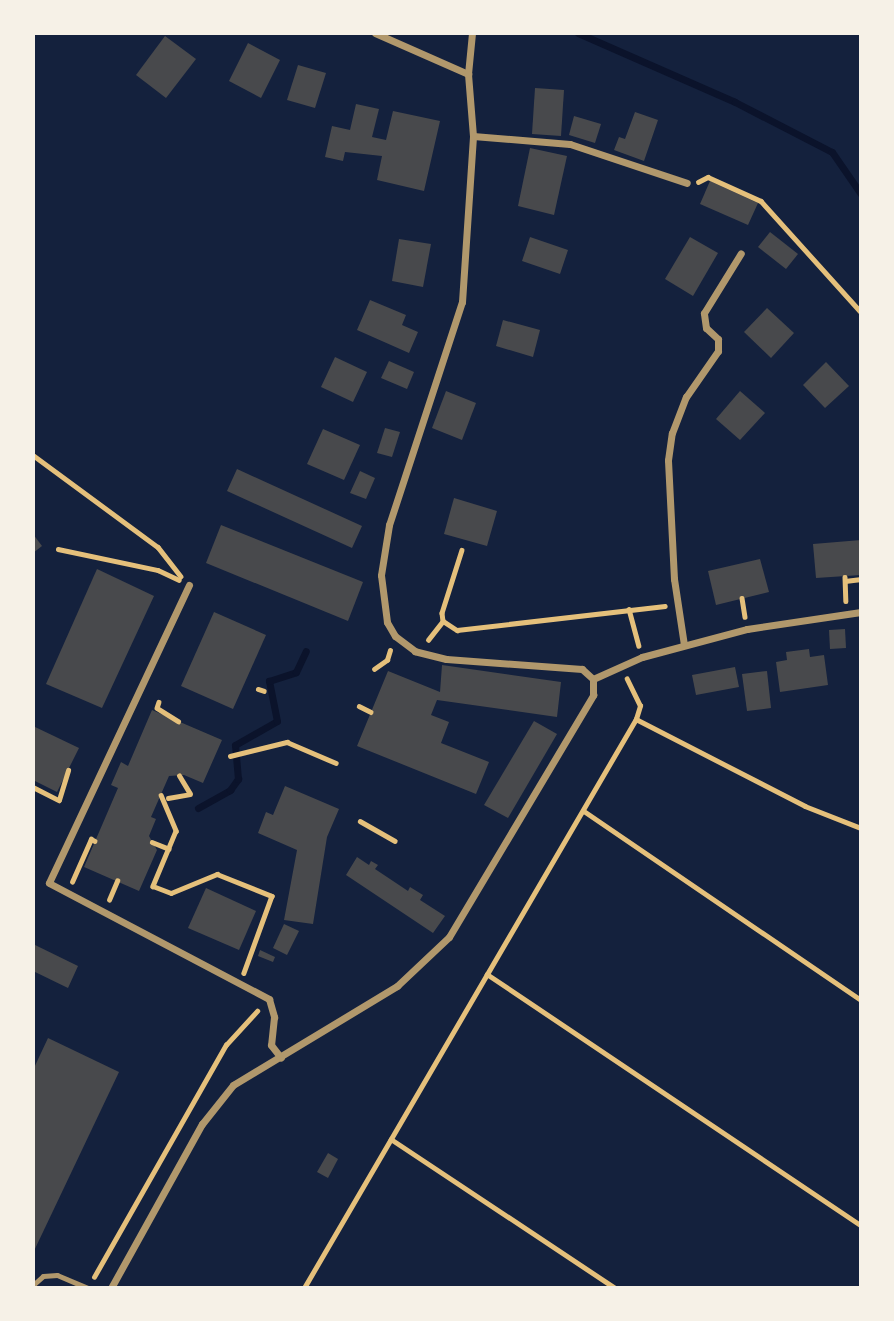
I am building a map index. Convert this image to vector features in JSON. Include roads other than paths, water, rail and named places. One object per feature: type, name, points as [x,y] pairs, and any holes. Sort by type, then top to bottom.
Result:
[{"type":"street","points":[[375,33],[468,74]]},
{"type":"street","points":[[111,1288],[202,1124],[233,1085],[397,986],[449,937],[593,695],[593,679],[582,669],[446,660],[415,651],[395,636],[387,622],[383,595],[383,552],[397,495],[463,302],[473,136],[468,74],[472,33]]},
{"type":"street","points":[[473,136],[570,144],[687,183]]},
{"type":"street","points":[[684,645],[669,518],[672,433],[686,397],[718,351],[718,339],[706,328],[704,313],[741,253]]},
{"type":"street","points":[[189,585],[49,883],[105,910],[269,999],[274,1017],[271,1045],[281,1058]]},
{"type":"street","points":[[593,679],[642,657],[747,629],[861,612]]},
{"type":"lane","points":[[33,1285],[43,1276],[57,1275],[88,1288]]},
{"type":"waterway","points":[[578,33],[735,102],[832,152],[861,194]]},
{"type":"waterway","points":[[198,808],[230,790],[238,779],[235,745],[277,721],[269,681],[296,672],[306,651]]}]
